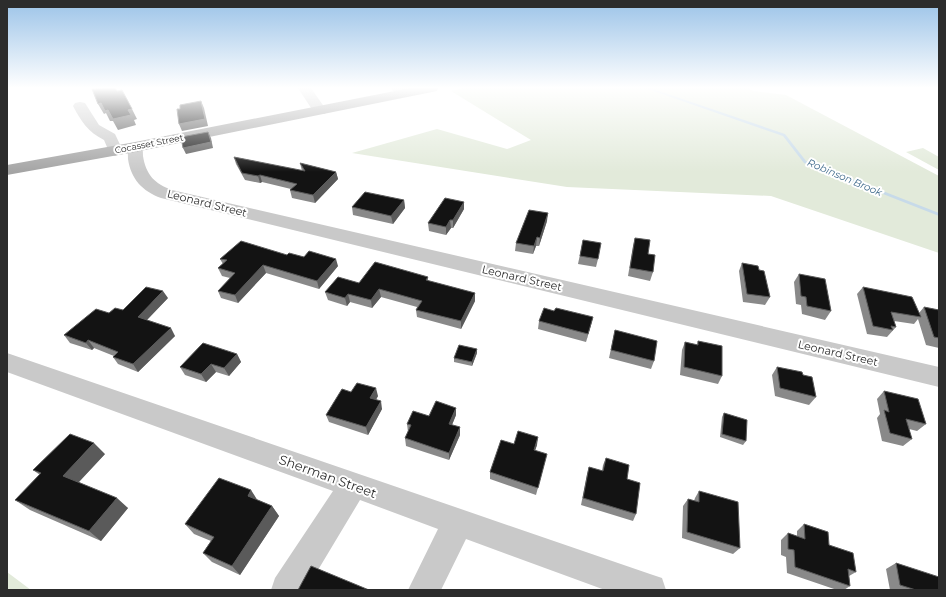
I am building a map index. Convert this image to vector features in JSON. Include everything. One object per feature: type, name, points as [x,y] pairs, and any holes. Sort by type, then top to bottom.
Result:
[{"type":"main road","name":"Cocasset Street","points":[[7,170],[295,116]]},
{"type":"street","points":[[85,116],[96,132],[110,137],[115,150]]},
{"type":"street","name":"Leonard Street","points":[[135,147],[136,166],[141,176],[148,186],[167,194],[939,377]]},
{"type":"street","name":"Sherman Street","points":[[7,362],[650,590]]},
{"type":"street","points":[[287,590],[353,485]]},
{"type":"street","points":[[424,590],[458,522]]},
{"type":"green space","points":[[492,116],[825,116],[939,176],[939,253],[771,196],[567,187],[352,153],[437,129],[507,149],[531,140]]},
{"type":"green space","points":[[923,148],[939,157],[939,170],[906,152]]},
{"type":"green space","points":[[7,572],[31,590],[7,590]]},
{"type":"building","points":[[111,116],[127,116],[113,119]]},
{"type":"building","points":[[178,116],[204,116],[205,119],[179,124]]},
{"type":"building","points":[[208,132],[211,142],[183,148],[181,137]]},
{"type":"building","points":[[234,157],[305,171],[300,163],[336,172],[313,195],[290,190],[297,184],[260,175],[258,176],[242,173]]},
{"type":"building","points":[[365,192],[404,200],[391,216],[352,207]]},
{"type":"building","points":[[445,198],[464,202],[453,220],[450,220],[446,227],[428,223]]},
{"type":"building","points":[[529,210],[548,213],[540,238],[537,237],[534,246],[516,243]]},
{"type":"building","points":[[635,238],[650,240],[648,254],[655,255],[653,272],[630,268]]},
{"type":"building","points":[[583,240],[601,243],[598,259],[580,256]]},
{"type":"building","points":[[241,241],[287,255],[289,253],[304,257],[309,251],[336,259],[317,281],[263,265],[235,295],[218,291],[235,273],[218,268],[227,260],[220,259]]},
{"type":"building","points":[[375,262],[428,277],[426,280],[475,293],[461,321],[416,310],[422,301],[379,289],[371,300],[348,294],[345,298],[325,292],[338,277],[359,283]]},
{"type":"building","points":[[742,263],[758,266],[759,270],[764,271],[770,297],[747,294]]},
{"type":"building","points":[[799,274],[825,279],[831,311],[807,306],[806,297],[801,296]]},
{"type":"building","points":[[146,287],[163,291],[138,317],[171,328],[133,364],[113,357],[118,352],[88,340],[86,343],[64,335],[96,309],[109,313],[115,308],[123,310]]},
{"type":"building","points":[[863,287],[912,297],[921,317],[891,312],[896,327],[891,326],[893,330],[873,326]]},
{"type":"building","points":[[924,307],[939,310],[939,338],[934,337]]},
{"type":"building","points":[[544,308],[554,311],[556,308],[593,317],[588,334],[539,321]]},
{"type":"building","points":[[615,330],[657,341],[654,361],[611,350]]},
{"type":"building","points":[[698,341],[722,346],[722,376],[684,367],[685,342],[698,345]]},
{"type":"building","points":[[203,343],[237,354],[224,368],[211,364],[201,374],[180,367]]},
{"type":"building","points":[[459,345],[477,349],[472,362],[454,358]]},
{"type":"building","points":[[777,367],[802,372],[803,375],[812,377],[816,397],[780,388]]},
{"type":"building","points":[[357,383],[376,388],[370,398],[381,401],[366,427],[326,415],[342,389],[351,392]]},
{"type":"building","points":[[884,391],[918,399],[926,424],[906,419],[912,439],[890,433],[884,410],[889,412]]},
{"type":"building","points":[[436,401],[456,408],[449,424],[460,427],[449,453],[405,438],[411,425],[407,424],[413,411],[429,416]]},
{"type":"building","points":[[724,413],[747,420],[746,441],[722,434]]},
{"type":"building","points":[[518,431],[538,437],[534,450],[547,454],[538,488],[490,472],[501,440],[514,444]]},
{"type":"building","points":[[70,434],[94,443],[63,476],[117,498],[89,531],[15,500],[41,473],[33,470]]},
{"type":"building","points":[[606,458],[629,465],[627,479],[640,483],[636,514],[583,498],[589,467],[603,471]]},
{"type":"building","points":[[219,478],[251,490],[248,496],[272,506],[232,566],[203,553],[214,537],[185,524]]},
{"type":"building","points":[[699,491],[738,502],[740,548],[687,532],[688,499],[699,502]]},
{"type":"building","points":[[804,524],[828,532],[829,545],[853,553],[856,572],[848,569],[850,586],[795,567],[794,550],[788,549],[788,533],[805,539]]},
{"type":"building","points":[[896,563],[939,577],[939,590],[916,590],[900,585]]},
{"type":"building","points":[[311,566],[369,590],[298,590]]},
{"type":"waterway","name":"Robinson Brook","points":[[728,116],[784,135],[805,162],[939,215]]}]
